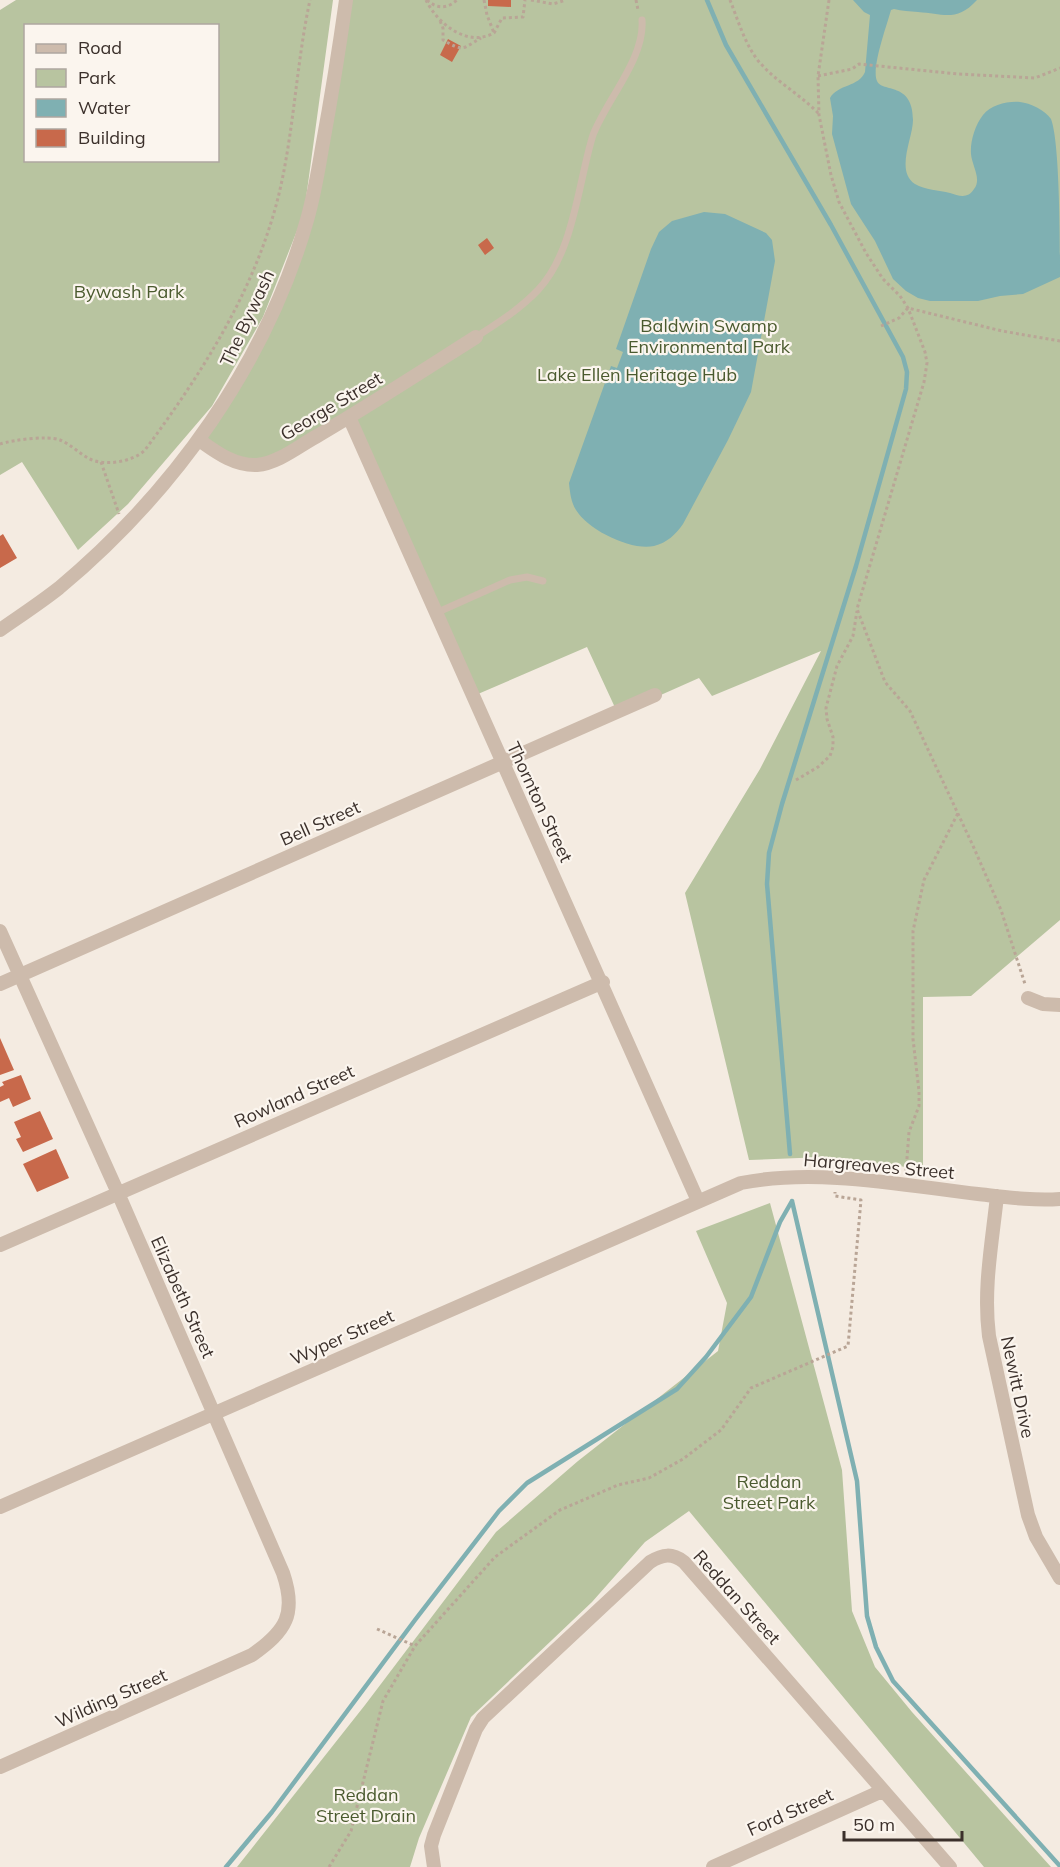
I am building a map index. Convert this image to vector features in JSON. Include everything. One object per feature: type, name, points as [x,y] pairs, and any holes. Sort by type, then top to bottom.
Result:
[{"type":"street","name":"The Bywash","points":[[0,630],[57,590],[124,528],[199,440],[241,373],[278,302],[307,220],[334,82],[346,0]]},
{"type":"street","name":"George Street","points":[[199,440],[234,462],[258,465],[281,457],[476,338]]},
{"type":"street","name":"Thornton Street","points":[[349,417],[502,763],[603,982],[698,1201]]},
{"type":"street","name":"Bell Street","points":[[0,984],[655,695]]},
{"type":"street","name":"Elizabeth Street","points":[[0,931],[118,1193],[283,1573],[290,1599],[290,1611],[286,1623],[278,1635],[252,1655],[237,1663]]},
{"type":"street","name":"Rowland Street","points":[[0,1245],[603,982]]},
{"type":"street","points":[[1028,998],[1044,1004],[1060,1005]]},
{"type":"street","name":"Hargreaves Street","points":[[698,1201],[728,1188],[755,1180],[795,1176],[997,1196],[1060,1199]]},
{"type":"street","name":"Newitt Drive","points":[[997,1196],[986,1292],[985,1312],[988,1336],[1028,1515],[1036,1537],[1060,1578]]},
{"type":"street","name":"Wyper Street","points":[[0,1507],[698,1201]]},
{"type":"street","name":"Reddan Street","points":[[434,1867],[431,1846],[434,1835],[476,1729],[483,1718],[650,1562],[668,1555],[678,1557],[684,1562],[950,1867]]},
{"type":"street","name":"Wilding Street","points":[[0,1767],[237,1663]]},
{"type":"street","name":"Ford Street","points":[[713,1867],[882,1791]]},
{"type":"lane","points":[[476,338],[517,309],[539,289],[561,256],[593,135],[600,117],[640,46],[642,20]]},
{"type":"lane","points":[[436,613],[510,580],[527,577],[543,581]]},
{"type":"path","points":[[0,444],[7,441],[59,439],[90,460],[126,461],[139,456],[145,450],[193,384],[250,282],[278,198],[310,0]]},
{"type":"path","points":[[426,0],[438,7],[444,7],[457,0]]},
{"type":"path","points":[[426,0],[443,28],[444,40],[460,49],[494,33],[502,18],[523,17],[525,0]]},
{"type":"path","points":[[484,0],[494,33]]},
{"type":"path","points":[[531,0],[553,4],[566,0]]},
{"type":"path","points":[[632,0],[636,3]]},
{"type":"path","points":[[730,0],[747,41],[760,64],[808,102],[819,115]]},
{"type":"path","points":[[796,780],[830,756],[834,747],[826,708],[837,666],[853,636],[857,609],[927,371],[925,352],[908,309],[900,296],[883,279],[866,253],[840,202],[831,175],[819,115],[818,76],[829,0]]},
{"type":"path","points":[[439,20],[464,35],[483,37]]},
{"type":"path","points":[[818,76],[852,69],[859,64],[958,74],[1035,78],[1060,68]]},
{"type":"path","points":[[881,326],[902,315],[908,309]]},
{"type":"path","points":[[908,309],[1002,331],[1060,341]]},
{"type":"path","points":[[101,462],[124,528]]},
{"type":"path","points":[[857,609],[885,682],[910,711],[958,813],[1000,910],[1023,975],[1028,998]]},
{"type":"path","points":[[895,1169],[907,1171],[909,1132],[919,1106],[913,1039],[913,931],[924,880],[958,813]]},
{"type":"path","points":[[329,1867],[351,1831],[384,1701],[413,1646],[495,1557],[560,1510],[618,1485],[649,1478],[683,1460],[721,1430],[751,1388],[848,1346],[861,1200],[835,1196],[836,1190]]},
{"type":"path","points":[[379,1630],[413,1646]]},
{"type":"green space","name":"Bywash Park","points":[[16,0],[333,0],[304,213],[263,317],[212,406],[128,504],[78,550],[22,462],[0,475],[0,10]]},
{"type":"green space","name":"Baldwin Swamp Environmental Park","points":[[349,0],[1060,0],[1060,920],[971,996],[923,997],[923,1169],[824,1157],[749,1160],[685,893],[760,769],[821,651],[712,696],[699,678],[618,714],[587,647],[471,697],[349,419],[258,466],[199,442],[224,405],[308,220]]},
{"type":"green space","points":[[770,1203],[842,1470],[852,1611],[875,1667],[912,1712],[1051,1867],[984,1867],[689,1511],[645,1542],[592,1602],[471,1717],[419,1838],[410,1867],[237,1867],[365,1705],[496,1532],[578,1461],[718,1351],[727,1303],[696,1231]]},
{"type":"water","points":[[853,0],[977,0],[963,11],[950,15],[891,10],[876,67],[877,81],[880,85],[903,94],[912,108],[913,120],[906,154],[906,171],[915,184],[923,188],[963,196],[972,192],[977,177],[971,144],[978,124],[990,109],[1000,104],[1020,102],[1037,108],[1051,119],[1058,171],[1060,277],[1023,294],[978,301],[930,301],[918,298],[893,279],[875,241],[851,204],[832,134],[833,116],[830,98],[838,90],[858,80],[865,72],[870,15]]},
{"type":"water","points":[[704,212],[725,214],[766,233],[772,240],[775,261],[751,392],[728,440],[680,528],[671,538],[659,545],[645,547],[634,545],[611,537],[590,525],[573,504],[569,483],[611,366],[617,368],[623,352],[616,349],[659,232],[672,221]]},
{"type":"building","points":[[488,0],[511,0],[511,7],[488,6]]},
{"type":"building","points":[[448,39],[461,46],[452,62],[440,55]]},
{"type":"building","points":[[487,238],[494,248],[485,255],[478,245]]},
{"type":"building","points":[[3,534],[17,558],[0,568],[0,536]]},
{"type":"building","points":[[0,1038],[14,1070],[0,1075]]},
{"type":"building","points":[[21,1075],[31,1099],[13,1107],[9,1098],[0,1102],[0,1087],[4,1085],[2,1082]]},
{"type":"building","points":[[40,1111],[53,1139],[23,1152],[16,1139],[21,1137],[14,1122]]},
{"type":"building","points":[[56,1149],[69,1178],[37,1192],[23,1164]]},
{"type":"waterway","points":[[707,0],[726,45],[831,225],[903,357],[907,372],[906,389],[856,566],[769,853],[767,884],[790,1154]]},
{"type":"waterway","points":[[792,1201],[857,1481],[867,1616],[876,1647],[893,1681],[1060,1866]]},
{"type":"waterway","points":[[226,1867],[272,1812],[499,1511],[527,1483],[677,1389],[706,1357],[751,1297],[780,1222],[792,1201]]},
{"type":"park label","name":"Lake Ellen Heritage Hub","points":[[637,374]]},
{"type":"park label","name":"Reddan Street Park","points":[[769,1491]]},
{"type":"park label","name":"Reddan Street Drain","points":[[366,1804]]}]
